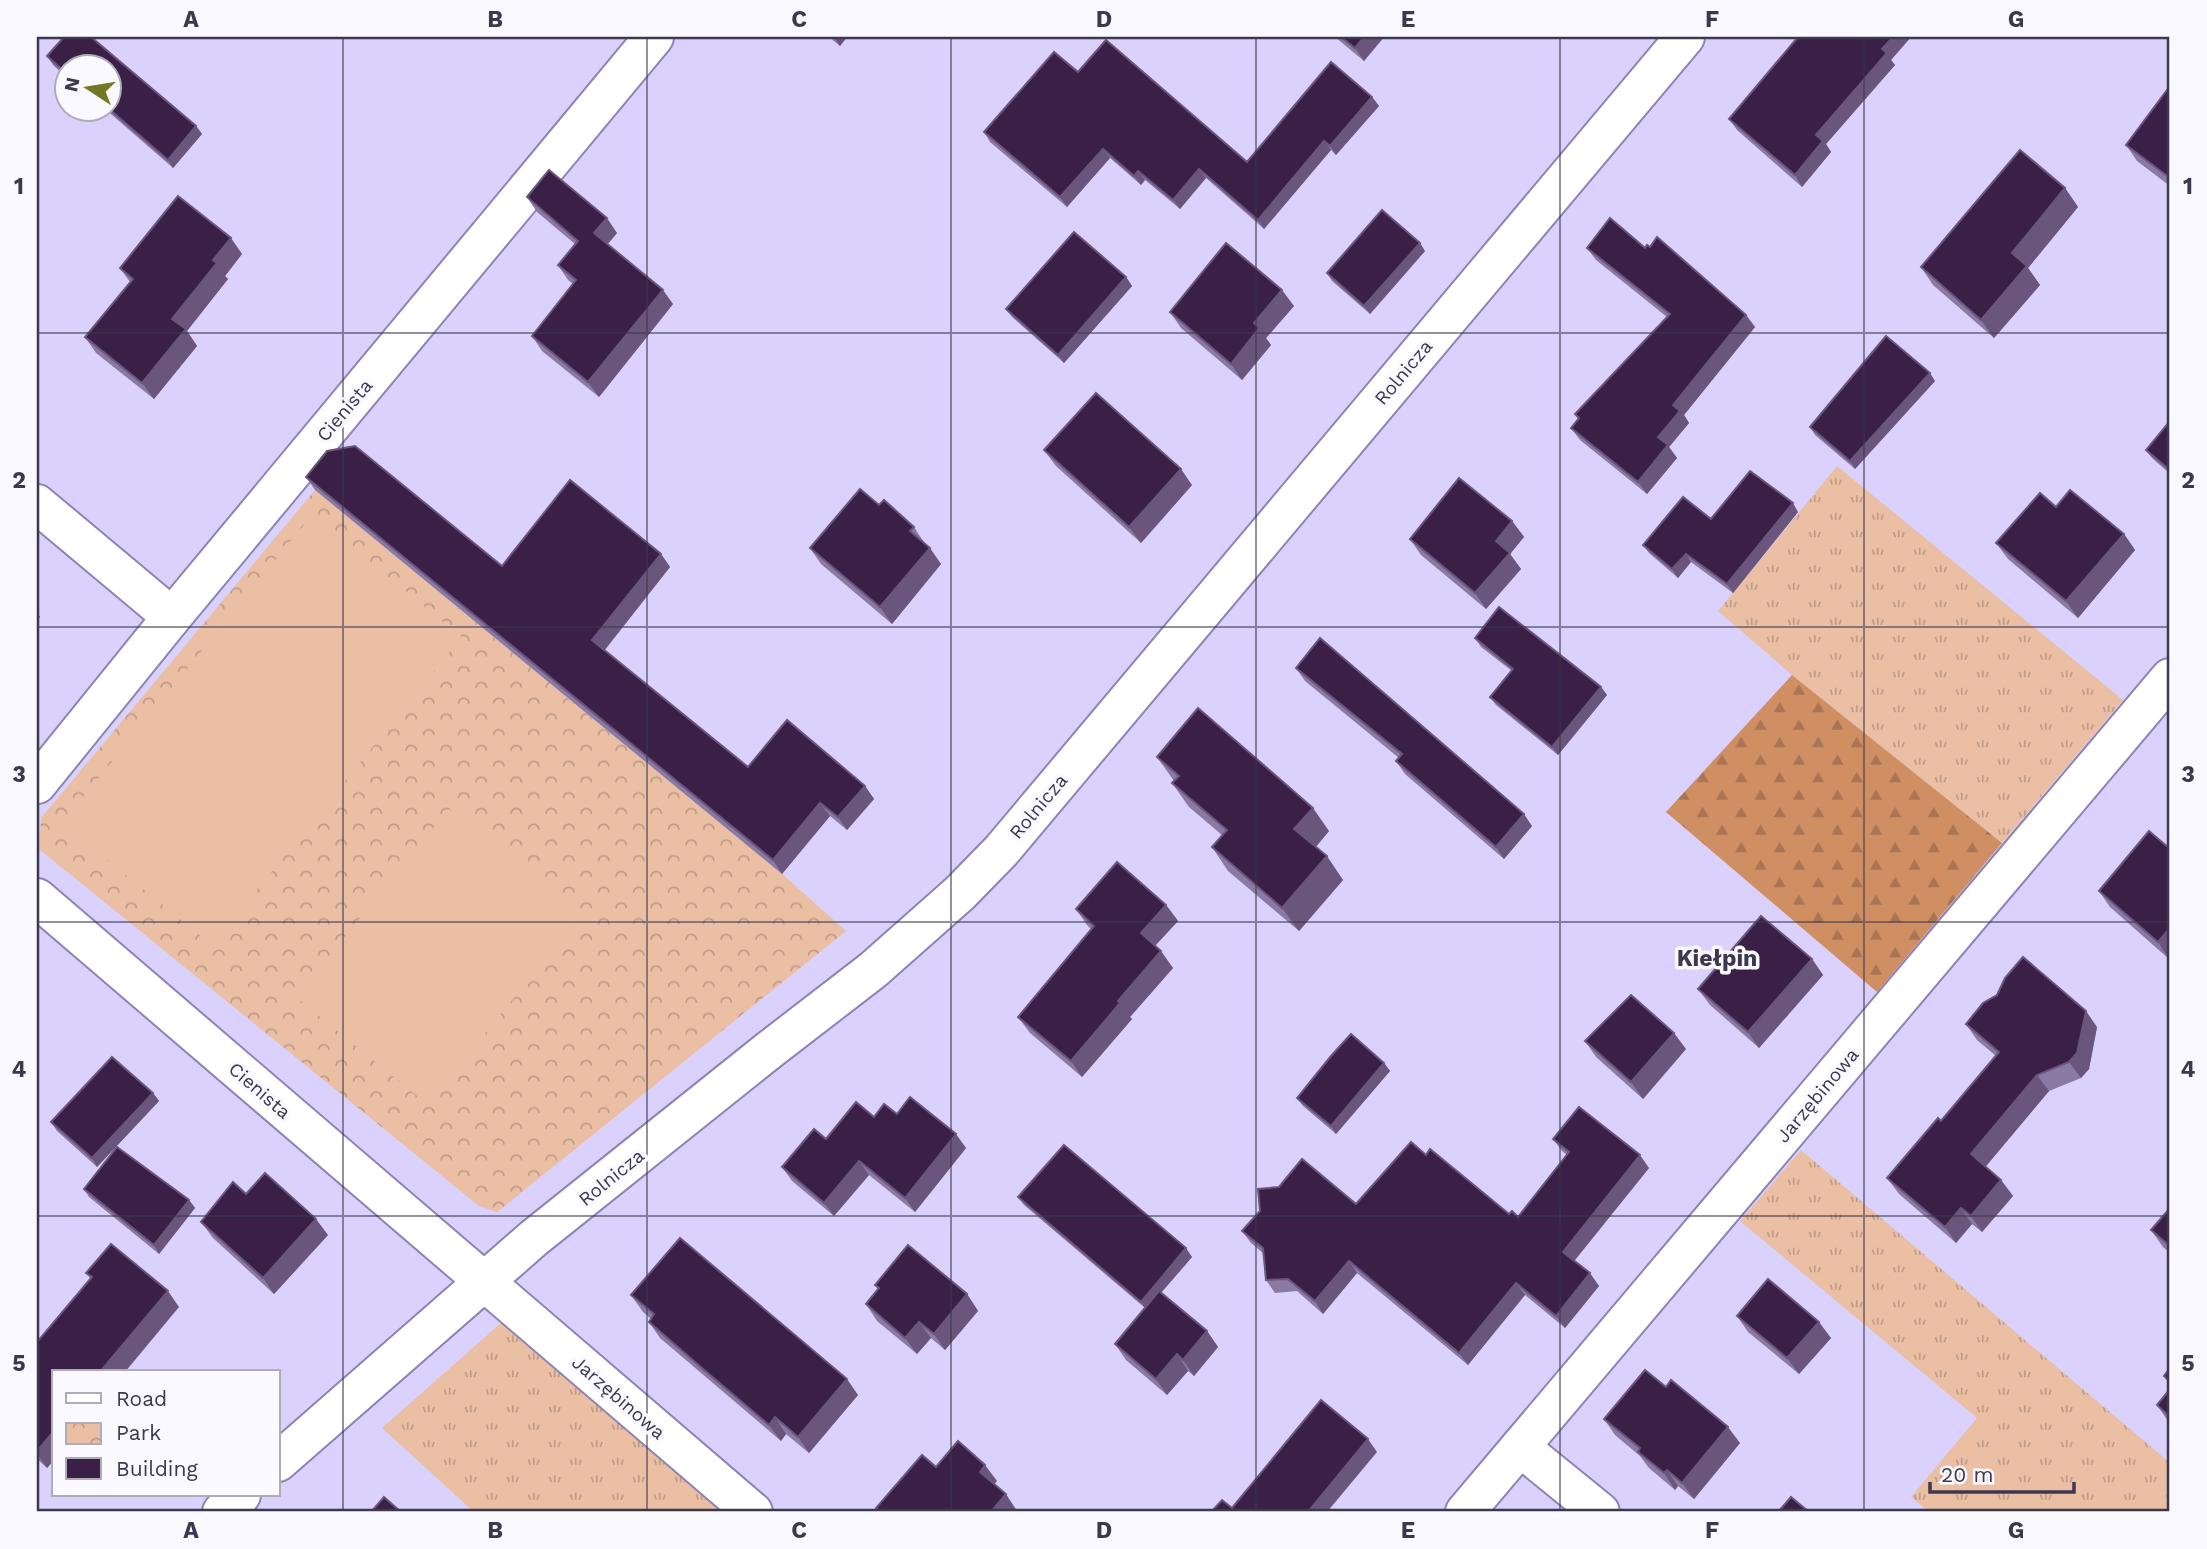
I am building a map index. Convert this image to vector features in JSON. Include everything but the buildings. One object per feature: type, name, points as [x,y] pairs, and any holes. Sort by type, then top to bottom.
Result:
[{"type":"street","name":"Cienista","points":[[37,784],[172,617],[654,37]]},
{"type":"street","name":"Rolnicza","points":[[280,1460],[545,1230],[873,970],[960,893],[1001,851],[1685,37]]},
{"type":"street","points":[[37,504],[172,617]]},
{"type":"street","name":"Jarzębinowa","points":[[1465,1512],[2170,678]]},
{"type":"street","name":"Cienista","points":[[37,898],[484,1282]]},
{"type":"street","name":"Jarzębinowa","points":[[484,1282],[753,1512]]},
{"type":"street","points":[[1520,1447],[1600,1512]]},
{"type":"street","points":[[222,1512],[240,1496]]},
{"type":"green space","points":[[1837,466],[2123,700],[2002,843],[1792,675],[1718,611]]},
{"type":"green space","points":[[315,490],[782,874],[846,931],[497,1212],[479,1206],[39,849],[41,818]]},
{"type":"green space","points":[[312,515],[462,637],[212,945],[62,823]]},
{"type":"green space","points":[[1792,675],[2002,843],[1877,992],[1666,812]]},
{"type":"green space","points":[[449,809],[580,917],[427,1104],[296,997]]},
{"type":"green space","points":[[1801,1150],[2170,1463],[2170,1512],[1929,1512],[1911,1497],[1977,1418],[1740,1221]]},
{"type":"green space","points":[[503,1321],[722,1512],[474,1512],[382,1428]]},
{"type":"district","name":"Kiełpin","points":[[1717,958]]}]
